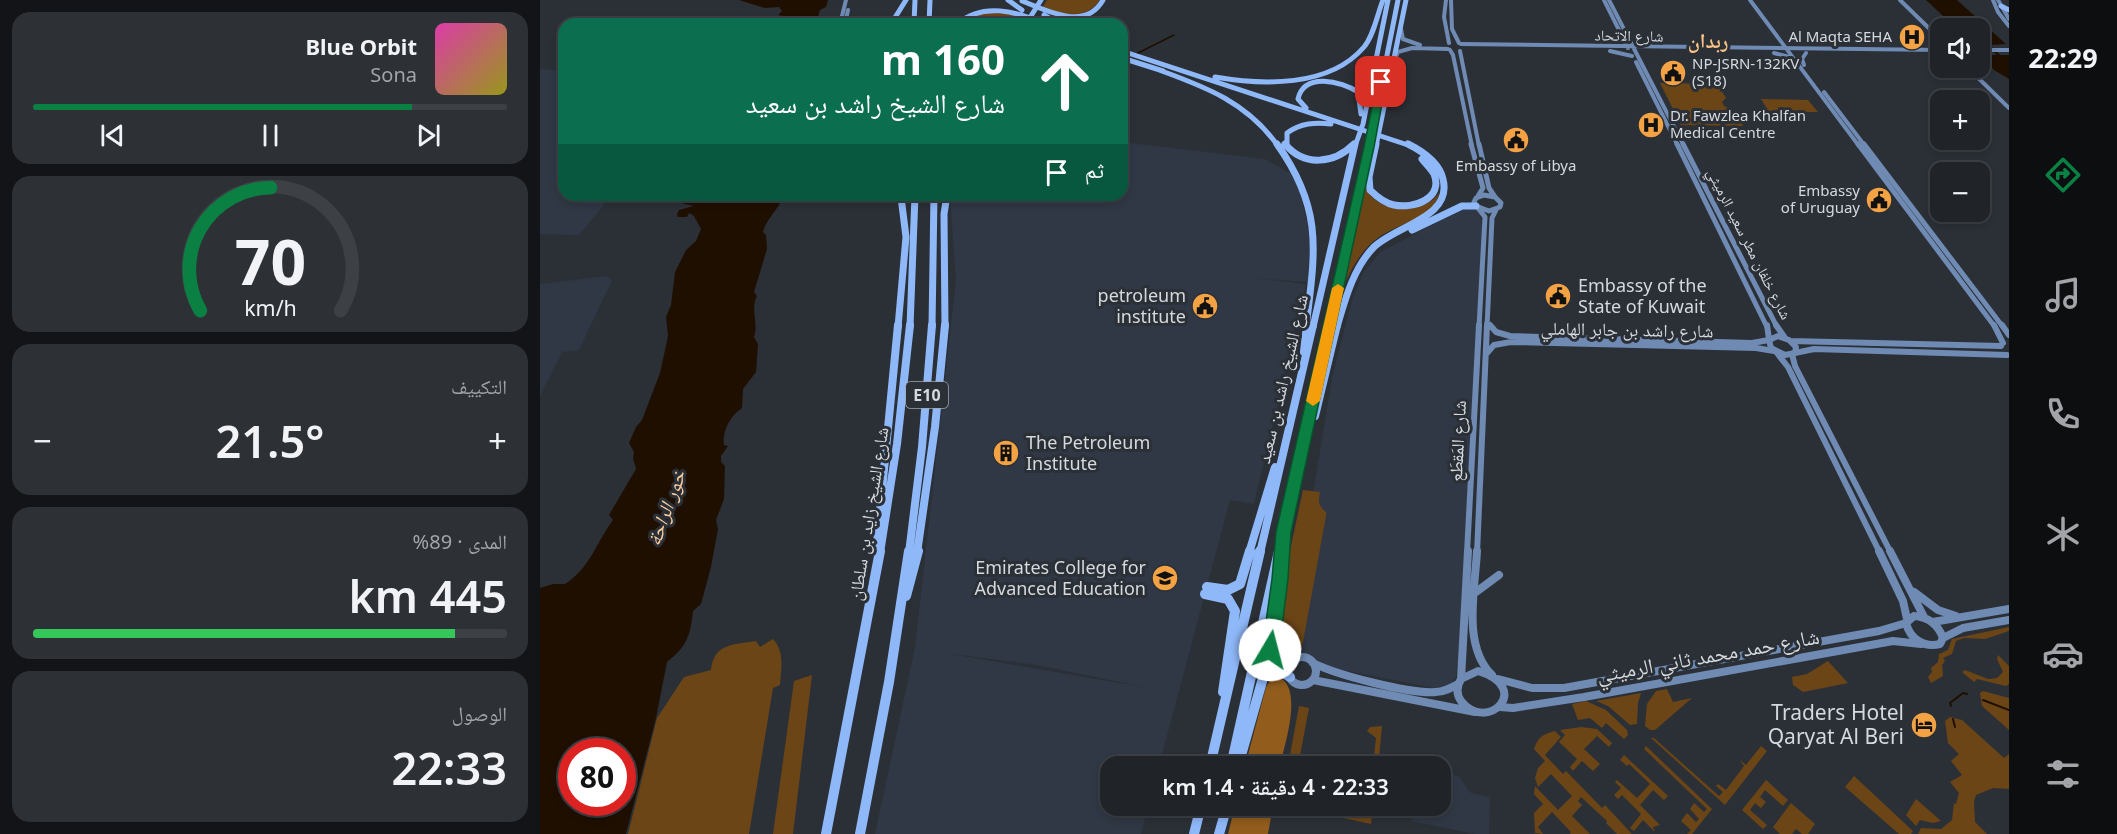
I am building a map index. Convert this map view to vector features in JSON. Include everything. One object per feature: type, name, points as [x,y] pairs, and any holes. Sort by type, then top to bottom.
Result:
[{"type":"highway","points":[[895,18],[906,0]]},
{"type":"highway","points":[[914,18],[915,0]]},
{"type":"highway","points":[[929,18],[930,0]]},
{"type":"highway","points":[[1008,0],[1033,18]]},
{"type":"highway","points":[[1031,18],[1043,0]]},
{"type":"highway","points":[[1042,13],[1062,16],[1085,14],[1098,8],[1103,0]]},
{"type":"highway","points":[[1148,60],[1232,80],[1275,82],[1311,76],[1346,62],[1363,48],[1383,0]]},
{"type":"highway","name":"شارع الشيخ راشد بن سعيد","points":[[1212,756],[1356,141],[1363,124],[1388,0]]},
{"type":"highway","name":"شارع الشيخ راشد بن سعيد","points":[[1233,756],[1374,124],[1398,0]]},
{"type":"highway","points":[[1128,57],[1153,68],[1331,124],[1409,147],[1422,158],[1436,180],[1435,193],[1431,199],[1415,205],[1404,206],[1386,202],[1372,194],[1368,183],[1392,65],[1400,25],[1406,0]]},
{"type":"highway","points":[[1021,1],[1050,18]]},
{"type":"highway","points":[[2000,3],[2007,15]]},
{"type":"highway","points":[[964,18],[985,9],[1019,10]]},
{"type":"highway","points":[[1128,54],[1323,116],[1409,147],[1428,157],[1440,171],[1445,189],[1443,199],[1427,216],[1393,234],[1374,248],[1364,258],[1354,277],[1310,435],[1300,458]]},
{"type":"highway","points":[[1153,68],[1211,89],[1242,108],[1264,128],[1306,194],[1314,230],[1314,251],[1303,364]]},
{"type":"highway","points":[[1323,116],[1302,105],[1298,99],[1298,93],[1316,82],[1342,83],[1354,88],[1360,95],[1363,124]]},
{"type":"highway","points":[[1331,124],[1311,123],[1299,126],[1287,133],[1285,144],[1297,155],[1324,160],[1344,154],[1356,141]]},
{"type":"highway","points":[[873,591],[902,273],[905,211],[900,201]]},
{"type":"highway","name":"شارع الشيخ زايد بن سلطان","points":[[826,834],[881,555],[904,393],[912,301],[915,201]]},
{"type":"highway","name":"E10","points":[[860,834],[901,606],[925,417],[931,349],[936,201]]},
{"type":"highway","points":[[901,606],[913,573],[936,420],[945,318],[947,201]]},
{"type":"highway","points":[[1354,277],[1377,251],[1392,241],[1460,206],[1477,207]]},
{"type":"highway","points":[[1221,722],[1235,611],[1228,599],[1206,590],[1228,590],[1240,584],[1276,465],[1287,439]]},
{"type":"highway","points":[[1284,532],[1270,650],[1275,658],[1293,661]]},
{"type":"highway","points":[[1241,756],[1263,678],[1272,671],[1281,672],[1290,677]]},
{"type":"highway","points":[[1194,834],[1198,816]]},
{"type":"highway","points":[[1217,834],[1222,816]]},
{"type":"street","points":[[842,18],[848,0]]},
{"type":"street","points":[[846,18],[848,0]]},
{"type":"street","points":[[1446,0],[1444,17],[1449,47],[1453,55],[1482,188],[1474,202],[1477,207],[1496,210]]},
{"type":"street","points":[[1451,0],[1450,21],[1454,37],[1463,48],[1460,50],[1462,74],[1489,188],[1495,197]]},
{"type":"street","name":"شارع خلفان مطر سعيد الرميثي","points":[[1604,0],[1627,34]]},
{"type":"street","name":"شارع خلفان مطر سعيد الرميثي","points":[[1609,0],[1652,90],[1776,326],[1796,347],[1793,353]]},
{"type":"street","points":[[1750,0],[1782,42],[1804,65],[1821,91],[2009,335]]},
{"type":"street","points":[[1755,0],[2000,333],[2008,356],[1992,353],[1814,349],[1793,353],[1796,366],[1924,617]]},
{"type":"street","points":[[1900,0],[1930,35]]},
{"type":"street","points":[[1905,0],[1930,34]]},
{"type":"street","points":[[1993,0],[2007,15],[2009,26]]},
{"type":"street","points":[[1614,9],[1620,11]]},
{"type":"street","points":[[1400,25],[1401,36],[1407,42],[1449,47]]},
{"type":"street","points":[[1619,48],[1627,34]]},
{"type":"street","points":[[1778,50],[1782,42]]},
{"type":"street","name":"شارع الاتحاد","points":[[1449,47],[1460,44],[1774,53],[1832,49],[1930,47]]},
{"type":"street","points":[[1667,48],[1671,45]]},
{"type":"street","points":[[1392,65],[1397,53],[1405,49],[1449,47]]},
{"type":"street","name":"شارع الاتحاد","points":[[1449,47],[1460,50],[1667,48],[1778,50],[1806,53],[1930,47]]},
{"type":"street","name":"شارع خلفان مطر سعيد الرميثي","points":[[1631,49],[1639,60],[1767,325],[1769,346],[1776,352]]},
{"type":"street","points":[[1639,60],[1645,51]]},
{"type":"street","points":[[1990,52],[2009,52]]},
{"type":"street","points":[[1804,65],[1802,59],[1806,53]]},
{"type":"street","points":[[1978,78],[2009,108]]},
{"type":"street","points":[[1478,196],[1495,197]]},
{"type":"street","name":"شارع المَقطَع","points":[[1495,197],[1501,203],[1492,218],[1473,646],[1483,667],[1495,677]]},
{"type":"street","name":"شارع المَقطَع","points":[[1459,681],[1485,217],[1477,207]]},
{"type":"street","points":[[1946,261],[1953,261]]},
{"type":"street","points":[[1737,263],[1744,263]]},
{"type":"street","name":"شارع راشد بن جابر الهاملي","points":[[1487,321],[1493,330],[1503,335],[1752,343],[1778,336],[1788,340]]},
{"type":"street","points":[[1510,342],[1514,339],[1543,340],[1554,337]]},
{"type":"street","points":[[1788,340],[2004,343]]},
{"type":"street","name":"شارع راشد بن جابر الهاملي","points":[[1485,356],[1490,347],[1510,342],[1756,348],[1793,353]]},
{"type":"street","points":[[1776,352],[1788,366],[1903,601],[1908,632],[1921,644],[1936,646],[1943,638],[1963,628],[2009,620]]},
{"type":"street","points":[[1476,389],[1478,402],[1483,405]]},
{"type":"street","points":[[1474,410],[1480,411],[1479,429],[1482,441]]},
{"type":"street","points":[[1475,592],[1499,575]]},
{"type":"street","points":[[1908,584],[1916,594],[1932,606],[1962,618]]},
{"type":"street","points":[[1932,622],[2009,609]]},
{"type":"street","points":[[1907,621],[1914,616],[1924,617],[1940,630],[1943,638]]},
{"type":"street","name":"شارع حمد محمد ثاني الرميثي","points":[[1495,677],[1532,688],[1564,688],[1868,633],[1907,621]]},
{"type":"street","name":"شارع حمد محمد ثاني الرميثي","points":[[1500,707],[1513,708],[1584,697],[1893,641],[1921,644]]},
{"type":"street","points":[[1302,658],[1329,670],[1431,692],[1449,689],[1459,681],[1478,671],[1495,677],[1502,684],[1505,696],[1500,707],[1490,713],[1475,712],[1327,681],[1313,681],[1302,685],[1294,682],[1290,677],[1289,668],[1293,661],[1302,658]]},
{"type":"street","points":[[1313,663],[1316,674],[1313,681]]},
{"type":"street","points":[[1459,681],[1458,697],[1475,712]]},
{"type":"shaded area","points":[[1047,0],[1099,1],[1087,11],[1072,14],[1042,8]]},
{"type":"shaded area","points":[[992,10],[1027,18],[969,18]]},
{"type":"shaded area","points":[[540,69],[558,70],[558,201],[607,201],[579,235],[540,234]]},
{"type":"shaded area","points":[[1660,83],[1717,84],[1726,98],[1722,102],[1724,106],[1734,110],[1743,126],[1681,125]]},
{"type":"shaded area","points":[[1761,99],[1808,100],[1818,112],[1769,112]]},
{"type":"shaded area","points":[[1128,143],[1264,159],[1292,174],[1300,193],[1310,234],[1308,282],[1255,278],[1306,284],[1254,504],[1230,500],[1162,756],[1100,756],[1100,816],[1146,816],[1141,834],[875,834],[915,648],[956,280],[950,201],[1128,201]],"holes":[[[945,653],[1037,665],[1144,687]]]},
{"type":"shaded area","points":[[1364,185],[1378,202],[1400,209],[1422,206],[1440,192],[1436,201],[1423,215],[1379,237],[1366,248],[1342,290]]},
{"type":"shaded area","points":[[1465,207],[1479,210],[1482,228],[1459,654],[1456,677],[1448,686],[1434,688],[1328,667],[1295,648],[1291,629],[1332,378],[1352,300],[1364,271],[1381,252]]},
{"type":"shaded area","points":[[607,276],[612,280],[579,350],[562,352],[540,396],[540,284]]},
{"type":"shaded area","points":[[1303,490],[1320,492],[1319,503],[1326,512],[1326,516],[1303,642],[1300,650],[1283,659],[1274,649],[1282,588]]},
{"type":"shaded area","points":[[2009,627],[2009,631],[1985,639],[1964,638],[1956,641],[1952,654],[1943,658],[1945,661],[1942,665],[1943,676],[1931,683],[1928,677],[1932,672],[1931,668],[1938,662],[1939,654],[1948,650],[1952,639]]},
{"type":"shaded area","points":[[773,639],[777,644],[781,655],[780,685],[773,688],[749,834],[628,834],[632,816],[636,816],[636,802],[657,718],[684,677],[711,670],[716,655],[726,647],[756,641],[760,647]]},
{"type":"shaded area","points":[[1998,655],[2009,666],[2009,684],[2006,686],[1977,679],[1974,682],[1962,672],[1965,670],[1988,679],[1997,678],[2003,672],[1997,659]]},
{"type":"shaded area","points":[[1828,661],[1848,683],[1803,692],[1793,685],[1792,677],[1807,674]]},
{"type":"shaded area","points":[[812,675],[793,834],[773,834],[794,681]]},
{"type":"shaded area","points":[[1273,676],[1283,680],[1289,689],[1291,715],[1282,756],[1248,756],[1266,687]]},
{"type":"shaded area","points":[[1667,689],[1673,702],[1692,698],[1655,730],[1650,730],[1645,726],[1647,704],[1656,691]]},
{"type":"shaded area","points":[[1983,691],[2009,698],[2009,730],[1982,706],[1980,693]]},
{"type":"shaded area","points":[[1641,693],[1637,724],[1630,725],[1608,706],[1596,701]]},
{"type":"shaded area","points":[[1586,701],[1606,710],[1627,730],[1628,735],[1624,739],[1606,723],[1602,728],[1590,718],[1578,720],[1572,704]]},
{"type":"shaded area","points":[[1299,706],[1309,708],[1300,756],[1290,756]]},
{"type":"shaded area","points":[[1950,717],[1962,720],[2004,758],[2009,754],[2009,789],[1993,788],[1976,795],[1974,801],[1975,822],[1987,834],[1918,834],[1921,828],[1941,829],[1952,820],[1954,803],[1956,804],[1959,793],[1950,782],[1962,775],[1951,761],[1959,754],[1948,743],[1945,721]]},
{"type":"shaded area","points":[[1382,726],[1379,756],[1374,756],[1376,738],[1367,731],[1370,727]]},
{"type":"shaded area","points":[[1581,727],[1597,729],[1612,743],[1609,747],[1597,736],[1584,749],[1600,764],[1593,771],[1582,761],[1573,771],[1570,767],[1577,759],[1559,742],[1565,735],[1560,730]]},
{"type":"shaded area","points":[[1555,731],[1561,737],[1545,755],[1563,774],[1566,771],[1602,808],[1605,805],[1632,834],[1617,834],[1606,823],[1607,821],[1581,797],[1578,801],[1582,805],[1572,816],[1590,834],[1570,834],[1571,832],[1552,812],[1538,827],[1543,834],[1535,833],[1534,813],[1543,804],[1534,794],[1535,786],[1558,810],[1572,796],[1551,774],[1538,787],[1535,778],[1538,768],[1545,761],[1534,749],[1542,737]]},
{"type":"shaded area","points":[[1651,738],[1654,738],[1719,796],[1723,792],[1716,786],[1718,784],[1726,790],[1744,766],[1740,760],[1746,765],[1761,746],[1767,751],[1725,805]]},
{"type":"shaded area","points":[[1646,746],[1712,809],[1692,834],[1687,834],[1691,830],[1681,821],[1687,813],[1696,822],[1699,819],[1690,809],[1694,803],[1704,812],[1707,809],[1644,749]]},
{"type":"shaded area","points":[[1624,755],[1668,796],[1664,800],[1653,790],[1640,805],[1660,825],[1653,827],[1655,832],[1643,820],[1634,831],[1630,828],[1641,814],[1622,795],[1618,799],[1614,795],[1621,788],[1615,782],[1617,780],[1637,798],[1650,784],[1629,764],[1627,766],[1620,760]]},
{"type":"shaded area","points":[[1451,774],[1458,776],[1471,793],[1490,797],[1489,834],[1475,834],[1412,821],[1412,816],[1451,816]]},
{"type":"shaded area","points":[[1854,776],[1913,831],[1911,834],[1899,834],[1845,787]]},
{"type":"shaded area","points":[[1766,780],[1788,800],[1783,806],[1765,790],[1760,797],[1766,802],[1761,808],[1755,803],[1750,810],[1767,825],[1763,829],[1742,810]]},
{"type":"shaded area","points":[[1916,799],[1941,821],[1933,823],[1920,820],[1916,826],[1906,815]]},
{"type":"shaded area","points":[[1791,803],[1815,824],[1808,834],[1802,834],[1796,829],[1792,834],[1780,834],[1773,827]]},
{"type":"shaded area","points":[[1232,816],[1271,816],[1268,834],[1228,834]]},
{"type":"shaded area","points":[[1334,816],[1372,816],[1371,824]]},
{"type":"water","points":[[739,0],[828,0],[826,7],[820,10],[818,17],[822,18],[781,18],[782,16],[778,15],[782,11],[779,7],[765,8]]},
{"type":"water","points":[[1926,0],[1957,0],[1977,18],[1945,18]]},
{"type":"water","points":[[1990,30],[2006,44],[1990,45]]},
{"type":"water","points":[[1990,45],[2000,55],[2009,55],[2009,79],[1990,66],[1990,55],[1997,55]]},
{"type":"water","name":"خور الراحة","points":[[682,201],[781,201],[763,232],[766,235],[767,249],[754,292],[757,296],[754,306],[756,327],[754,337],[758,344],[756,372],[743,389],[742,408],[734,415],[726,429],[724,445],[728,446],[721,456],[721,462],[725,466],[724,499],[716,520],[718,529],[711,567],[701,604],[693,611],[686,640],[679,651],[667,662],[656,718],[636,795],[636,738],[558,738],[558,816],[631,816],[626,834],[540,834],[540,588],[553,584],[565,584],[581,570],[613,520],[609,515],[636,469],[634,452],[629,443],[642,420],[660,373],[668,336],[666,317],[671,305],[675,272],[686,250],[696,241],[701,229],[694,216],[689,213],[687,217],[678,217],[679,210],[694,206],[681,203]]},
{"type":"waterway","points":[[1136,54],[1174,35]]},
{"type":"waterway","points":[[1951,706],[1950,703],[1963,693],[1967,694]]},
{"type":"waterway","points":[[1983,700],[2009,710]]},
{"type":"waterway","points":[[1953,719],[1955,727]]},
{"type":"slow traffic","points":[[1313,401],[1338,288]]},
{"type":"place","name":"Al Maqta SEHA","points":[[1912,37]]},
{"type":"place","name":"NP-JSRN-132KV (S18)","points":[[1673,73]]},
{"type":"place","name":"Dr. Fawzlea Khalfan Medical Centre","points":[[1651,125]]},
{"type":"place","name":"Embassy of Libya","points":[[1516,140]]},
{"type":"place","name":"Embassy of Uruguay","points":[[1879,200]]},
{"type":"place","name":"Embassy of the State of Kuwait","points":[[1558,296]]},
{"type":"place","name":"petroleum institute","points":[[1205,306]]},
{"type":"place","name":"The Petroleum Institute","points":[[1006,453]]},
{"type":"place","name":"Emirates College for Advanced Education","points":[[1165,578]]},
{"type":"place","name":"Traders Hotel Qaryat Al Beri","points":[[1924,725]]},
{"type":"district","name":"ربدان","points":[[1708,41]]},
{"type":"route","points":[[1270,650],[1284,532],[1374,124],[1381,82]]}]
